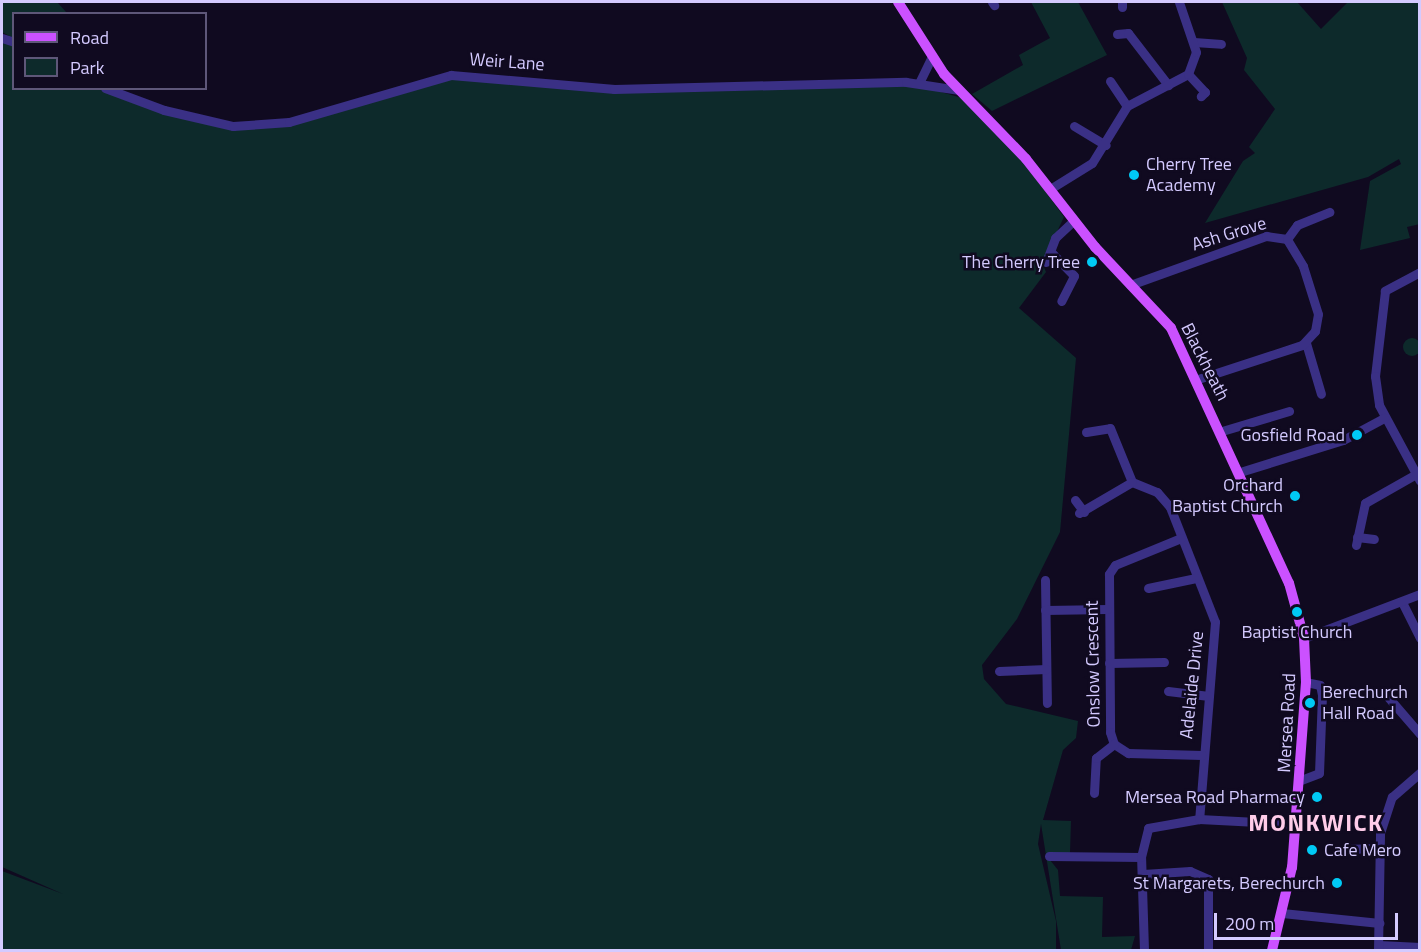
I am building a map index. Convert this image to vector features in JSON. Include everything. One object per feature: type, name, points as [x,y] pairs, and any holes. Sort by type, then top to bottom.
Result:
[{"type":"main road","name":"Blackheath","points":[[898,2],[932,56],[959,90],[1050,189],[1130,285],[1171,328],[1222,431],[1289,584],[1304,638]]},
{"type":"main road","name":"Mersea Road","points":[[1272,951],[1282,913],[1297,824],[1306,682],[1304,638]]},
{"type":"street","points":[[1179,2],[1194,42],[1188,74]]},
{"type":"street","points":[[1128,33],[1134,24]]},
{"type":"street","points":[[1117,34],[1128,33]]},
{"type":"street","points":[[1128,33],[1168,85]]},
{"type":"street","points":[[1194,42],[1221,44]]},
{"type":"street","points":[[919,83],[932,56]]},
{"type":"street","points":[[1050,189],[1092,163],[1106,145],[1127,106],[1188,74]]},
{"type":"street","points":[[1188,74],[1204,92],[1201,96]]},
{"type":"street","name":"Weir Lane","points":[[110,90],[164,110],[233,126],[289,122],[451,75],[614,89],[919,83],[959,90]]},
{"type":"street","points":[[1114,86],[1127,106]]},
{"type":"street","points":[[1077,125],[1106,145]]},
{"type":"street","name":"Ash Grove","points":[[1130,285],[1266,236],[1287,239],[1297,225],[1330,212]]},
{"type":"street","points":[[1046,262],[1055,238],[1074,220]]},
{"type":"street","points":[[1287,239],[1300,256],[1318,314],[1306,343],[1317,389]]},
{"type":"street","points":[[1051,252],[1072,269],[1073,295],[1061,301]]},
{"type":"street","points":[[1374,539],[1357,541],[1365,503],[1418,478],[1384,418],[1375,376],[1385,291],[1419,272]]},
{"type":"street","points":[[1198,379],[1306,343]]},
{"type":"street","points":[[1222,431],[1289,411]]},
{"type":"street","points":[[1240,471],[1342,440],[1384,418]]},
{"type":"street","points":[[1075,500],[1082,513],[1132,482],[1110,428],[1090,432]]},
{"type":"street","name":"Adelaide Drive","points":[[1132,482],[1157,492],[1170,507],[1217,630],[1202,755],[1199,819]]},
{"type":"street","name":"Onslow Crescent","points":[[1181,538],[1115,565],[1108,579],[1107,609],[1114,744],[1142,755],[1202,755]]},
{"type":"street","points":[[1148,588],[1196,578]]},
{"type":"street","points":[[1045,580],[1048,703]]},
{"type":"street","points":[[1304,638],[1419,594]]},
{"type":"street","points":[[1402,602],[1419,638]]},
{"type":"street","points":[[1045,610],[1107,609]]},
{"type":"street","points":[[1109,663],[1147,667],[1164,662]]},
{"type":"street","points":[[1003,668],[1046,669]]},
{"type":"street","points":[[1301,780],[1317,778],[1319,772],[1322,695],[1320,685],[1306,682]]},
{"type":"street","points":[[1170,694],[1209,696]]},
{"type":"street","points":[[1389,701],[1419,734]]},
{"type":"street","points":[[1094,793],[1089,782],[1096,758],[1114,744]]},
{"type":"street","points":[[1419,773],[1392,797],[1378,848],[1375,922],[1378,948],[1419,948]]},
{"type":"street","points":[[1132,945],[1144,947],[1141,857],[1148,828],[1199,819],[1297,824]]},
{"type":"street","points":[[1346,849],[1378,848]]},
{"type":"street","points":[[1054,858],[1141,857]]},
{"type":"street","points":[[1143,874],[1190,872],[1208,879],[1208,951]]},
{"type":"street","points":[[1282,913],[1375,922]]},
{"type":"street","points":[[1207,934],[1218,933]]},
{"type":"green space","points":[[2,2],[57,2],[66,12],[12,12],[12,37],[2,32]]},
{"type":"green space","points":[[1031,2],[1078,2],[1107,55],[992,111],[972,94],[1023,65],[1019,55],[1050,38]]},
{"type":"green space","points":[[1222,2],[1297,2],[1321,29],[1348,2],[1419,2],[1420,224],[1407,227],[1410,238],[1360,250],[1370,181],[1401,164],[1399,159],[1368,177],[1205,223],[1243,161],[1255,153],[1249,147],[1275,109],[1244,70],[1247,58]]},
{"type":"green space","points":[[2,38],[12,42],[12,90],[108,90],[233,126],[289,122],[451,75],[614,89],[906,82],[962,98],[1023,161],[1064,217],[1042,263],[1046,272],[1019,308],[1076,358],[1060,532],[1017,619],[982,665],[984,679],[1006,704],[1078,721],[1076,738],[1063,750],[1043,820],[1071,821],[1070,853],[1046,855],[1058,870],[1060,896],[1103,897],[1102,937],[1135,936],[1131,950],[1061,950],[1041,824],[1038,844],[1056,921],[1056,950],[2,950],[2,871],[63,894],[2,867]]},
{"type":"green space","points":[[1408,338],[1416,338],[1421,343],[1419,354],[1408,356],[1403,351],[1403,343]]},
{"type":"place","name":"Cherry Tree Academy","points":[[1134,175]]},
{"type":"place","name":"The Cherry Tree","points":[[1092,262]]},
{"type":"place","name":"Gosfield Road","points":[[1357,435]]},
{"type":"place","name":"Orchard Baptist Church","points":[[1295,496]]},
{"type":"place","name":"Baptist Church","points":[[1297,612]]},
{"type":"place","name":"Berechurch Hall Road","points":[[1310,703]]},
{"type":"place","name":"Mersea Road Pharmacy","points":[[1317,797]]},
{"type":"place","name":"Cafe Mero","points":[[1312,850]]},
{"type":"place","name":"St Margarets, Berechurch","points":[[1337,883]]},
{"type":"district","name":"MONKWICK","points":[[1316,823]]}]
